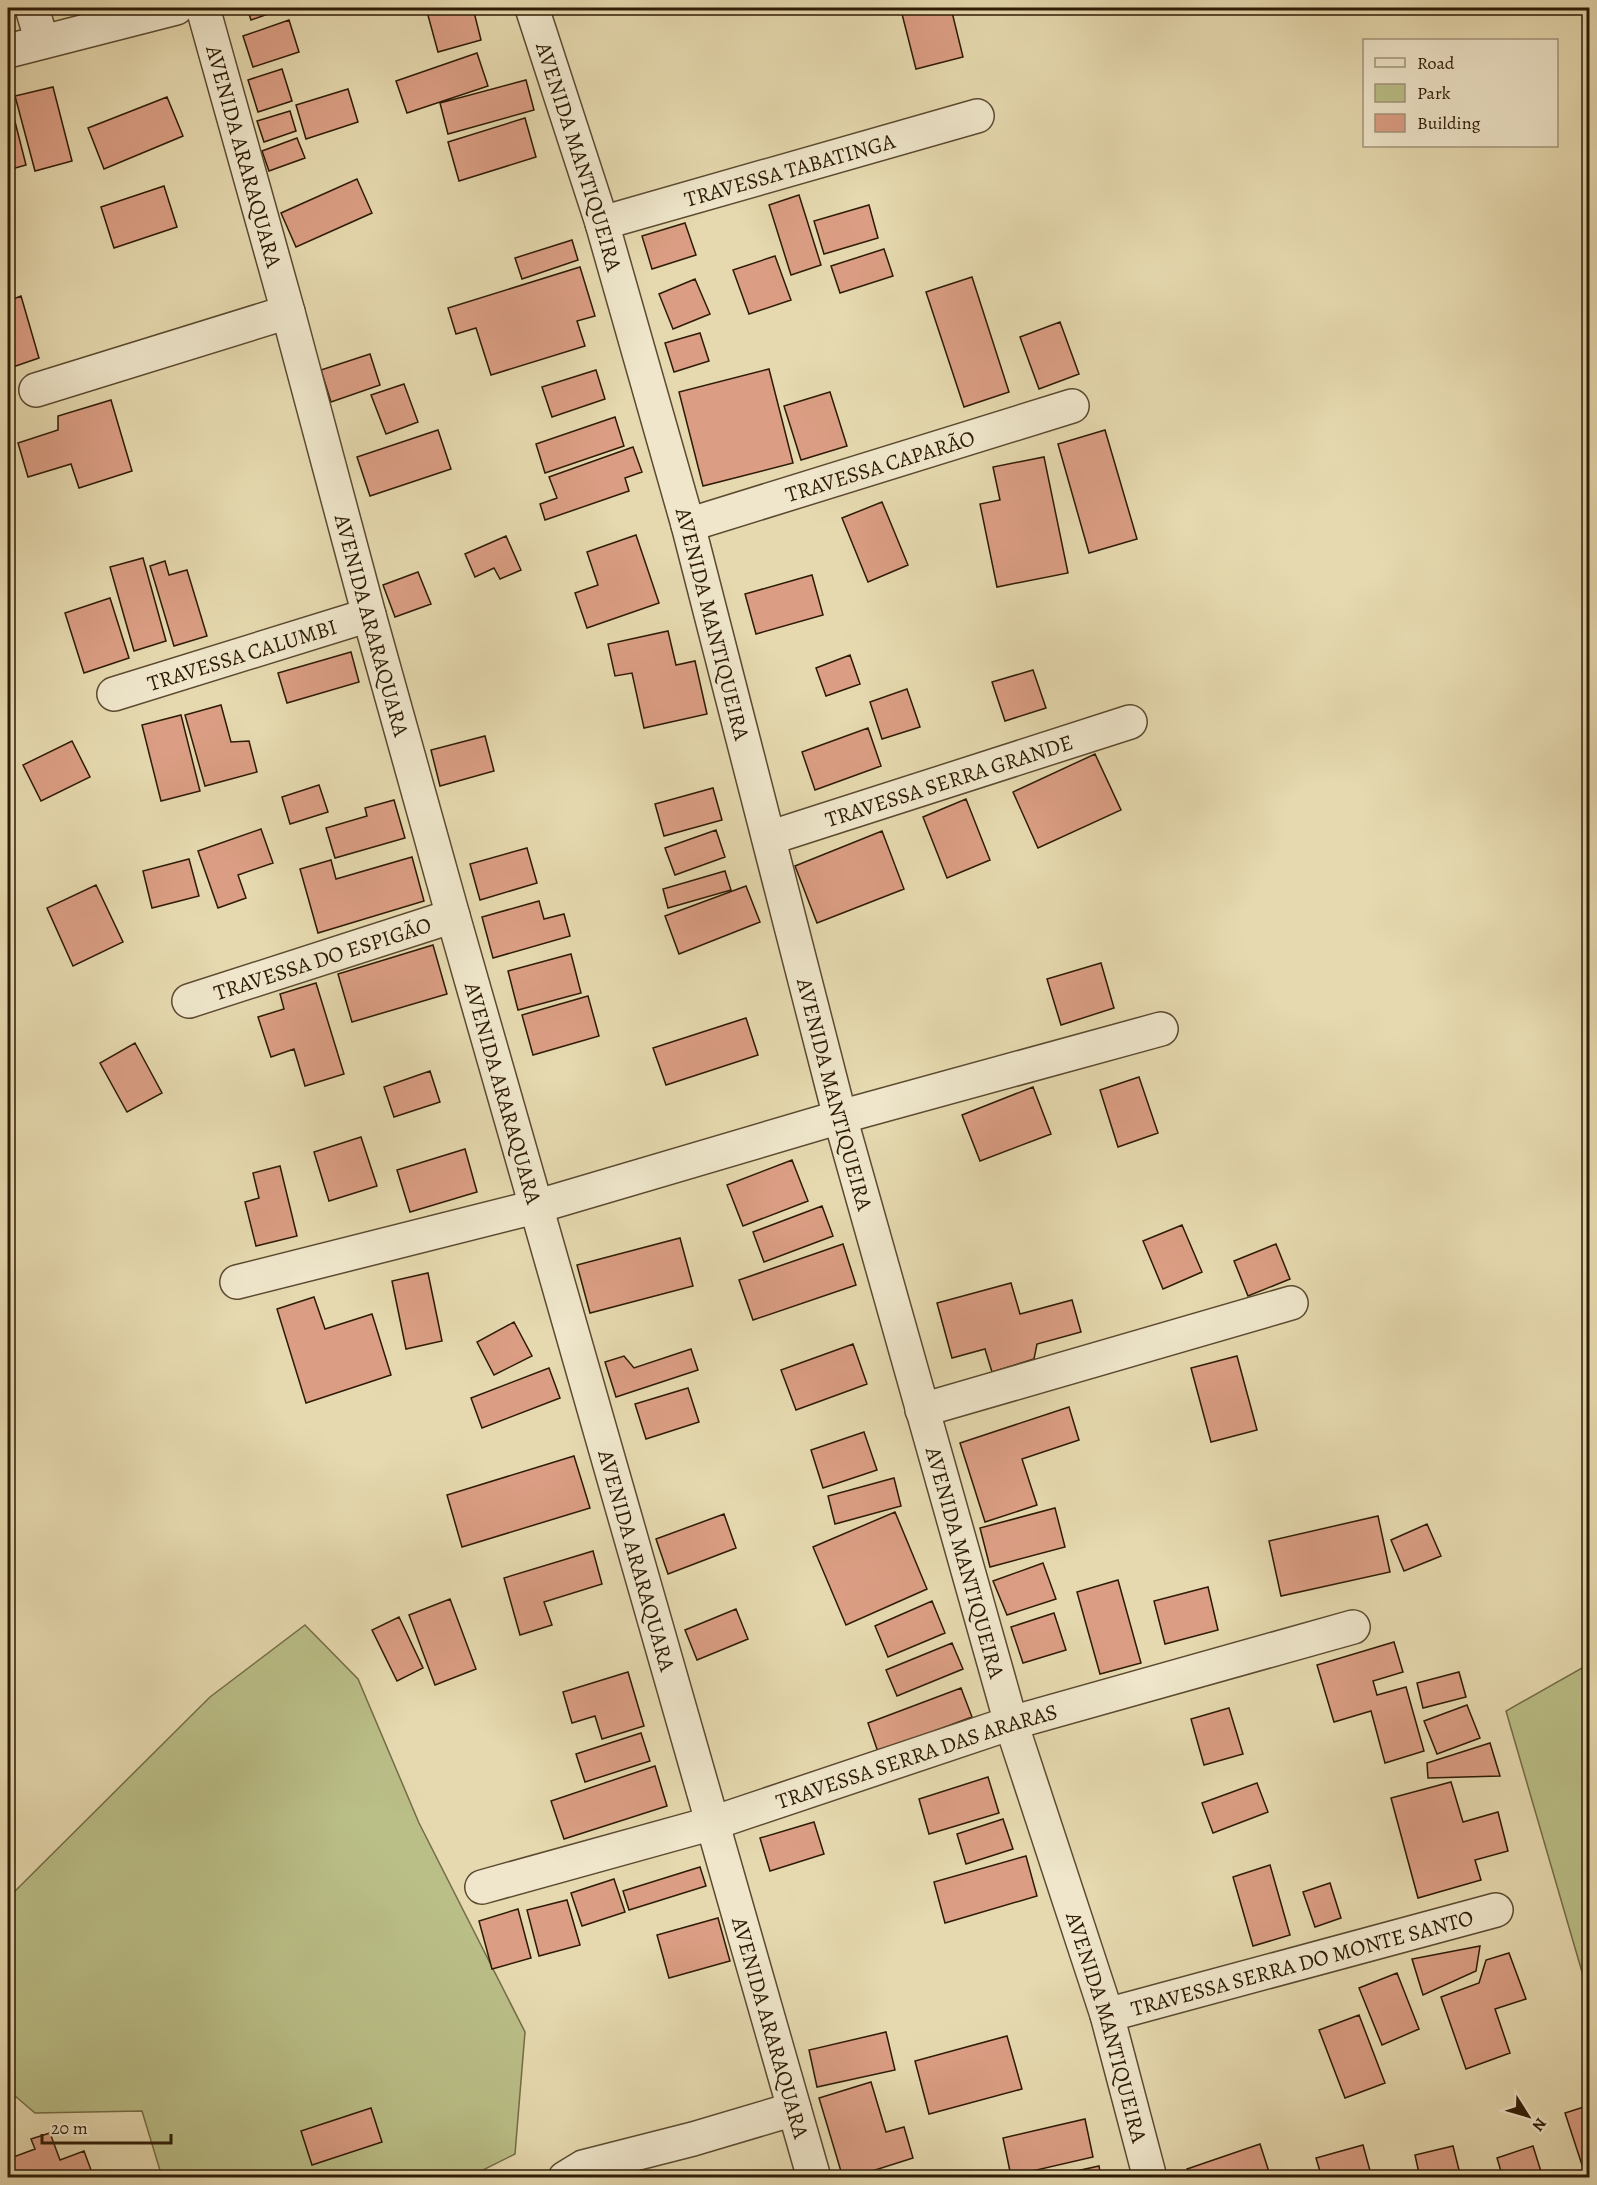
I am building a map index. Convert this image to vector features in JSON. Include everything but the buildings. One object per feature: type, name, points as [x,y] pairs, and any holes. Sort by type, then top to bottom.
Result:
[{"type":"street","points":[[32,8],[42,42]]},
{"type":"street","points":[[8,51],[176,8]]},
{"type":"street","name":"AVENIDA ARARAQUARA","points":[[203,8],[453,916],[814,2178]]},
{"type":"street","name":"AVENIDA MANTIQUEIRA","points":[[532,8],[602,223],[688,525],[840,1117],[1011,1723],[1107,2015],[1150,2178]]},
{"type":"street","name":"TRAVESSA TABATINGA","points":[[602,223],[977,116]]},
{"type":"street","points":[[36,390],[288,312]]},
{"type":"street","name":"TRAVESSA CAPARÃO","points":[[688,525],[1072,406]]},
{"type":"street","name":"TRAVESSA CALUMBI","points":[[114,694],[369,615]]},
{"type":"street","name":"TRAVESSA SERRA GRANDE","points":[[769,838],[1130,722]]},
{"type":"street","name":"TRAVESSA DO ESPIGÃO","points":[[189,1001],[453,916]]},
{"type":"street","points":[[237,1282],[535,1207],[840,1117],[1161,1029]]},
{"type":"street","points":[[922,1410],[1291,1303]]},
{"type":"street","name":"TRAVESSA SERRA DAS ARARAS","points":[[482,1887],[713,1823],[1011,1723],[1353,1627]]},
{"type":"street","name":"TRAVESSA SERRA DO MONTE SANTO","points":[[1107,2015],[1496,1910]]},
{"type":"street","points":[[565,2178],[583,2167],[693,2139],[794,2109]]},
{"type":"green space","points":[[305,1625],[358,1679],[419,1823],[525,2032],[515,2154],[469,2177],[162,2177],[142,2111],[35,2113],[8,2090],[8,1898],[210,1697]]},
{"type":"green space","points":[[1589,1664],[1589,1996],[1506,1711]]}]
